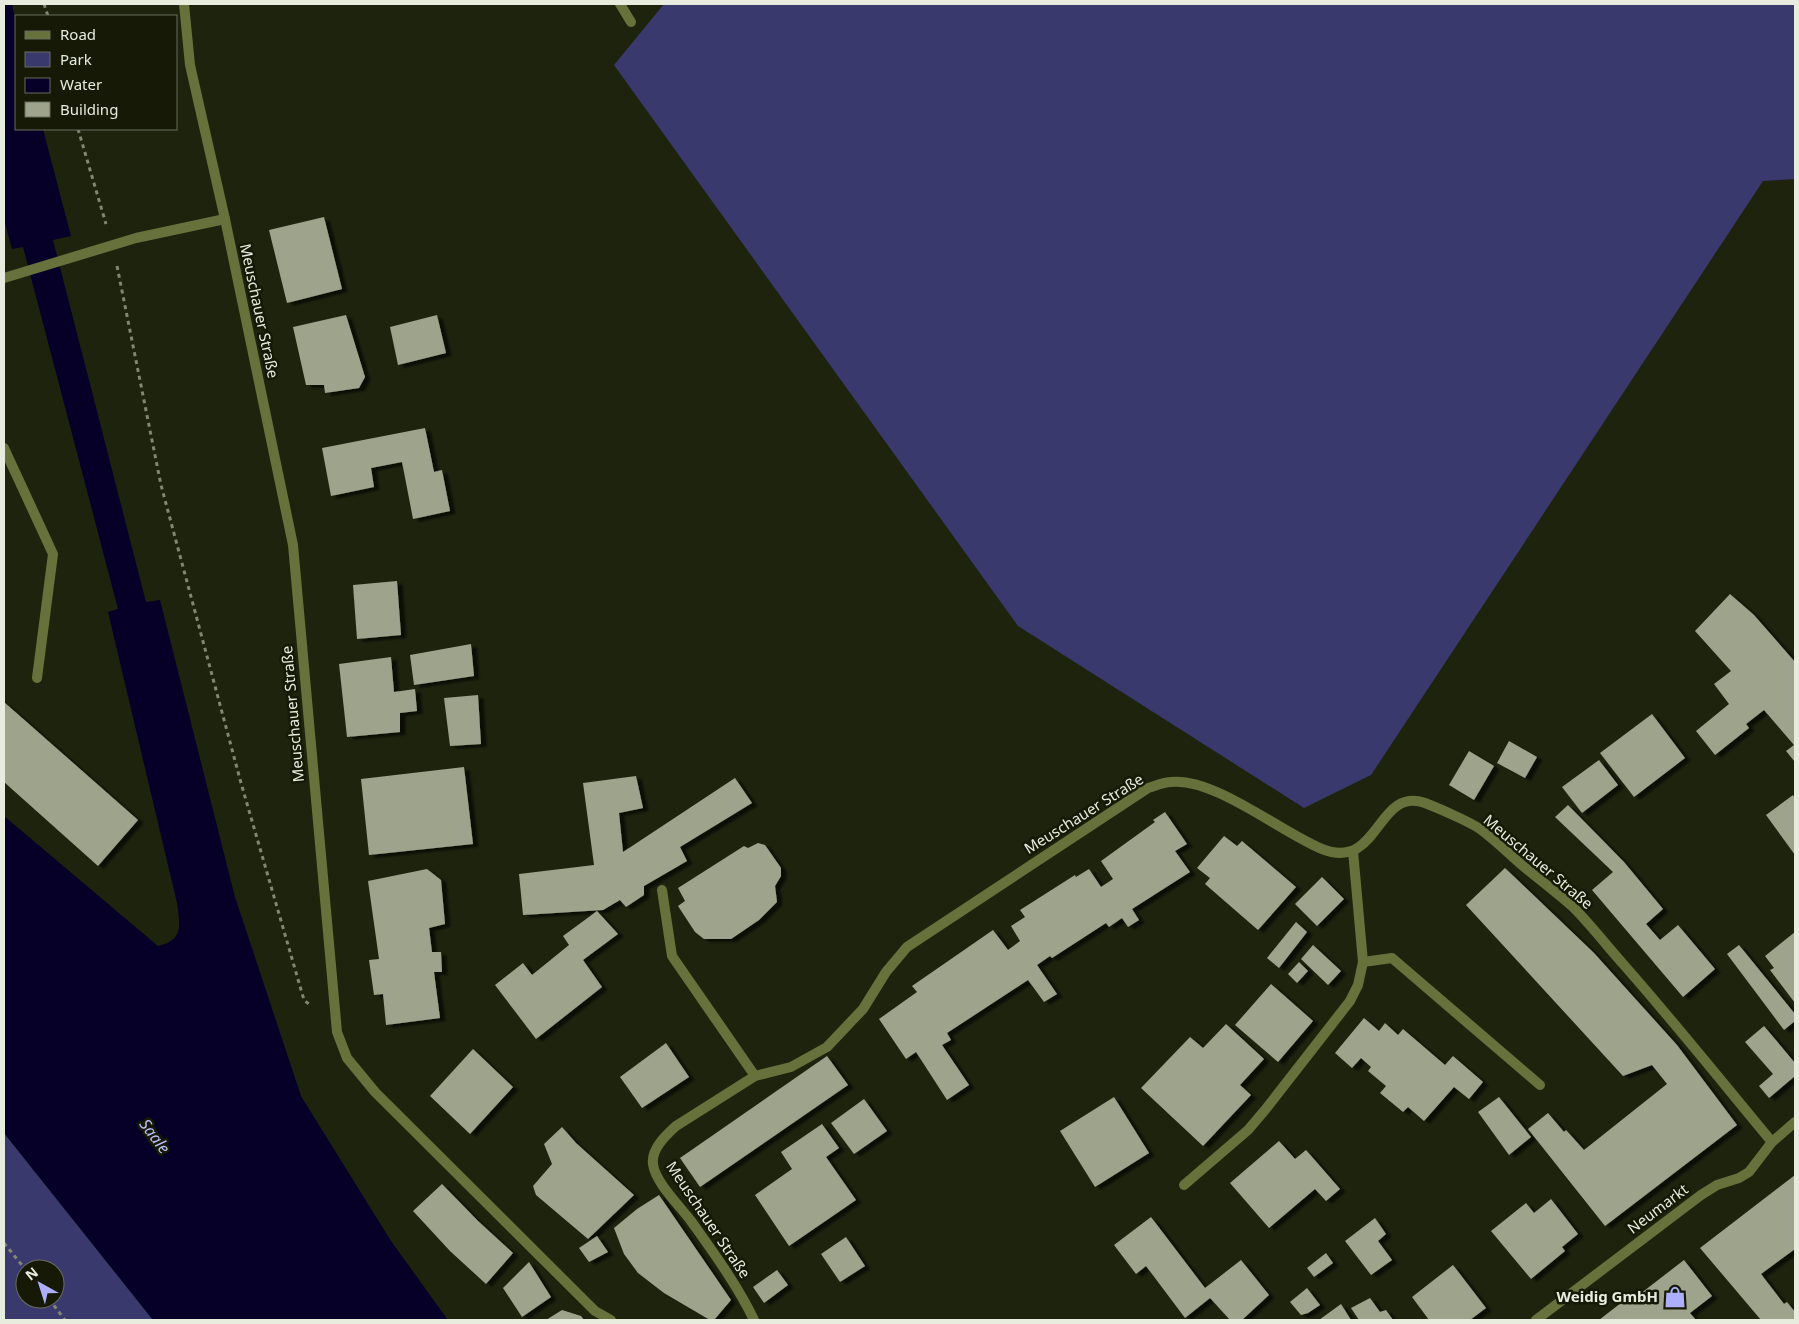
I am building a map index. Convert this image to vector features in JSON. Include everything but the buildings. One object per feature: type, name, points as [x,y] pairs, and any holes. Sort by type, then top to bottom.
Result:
[{"type":"street","name":"Meuschauer Straße","points":[[184,4],[190,65],[225,220],[293,545],[337,1032],[347,1058],[374,1092],[596,1311],[611,1320]]},
{"type":"street","points":[[620,4],[631,22]]},
{"type":"street","points":[[4,278],[136,238],[225,220]]},
{"type":"street","points":[[4,448],[53,554],[37,678]]},
{"type":"street","name":"Meuschauer Straße","points":[[754,1320],[747,1305],[691,1221],[656,1175],[652,1162],[656,1149],[664,1136],[676,1126],[755,1076],[791,1067],[828,1047],[863,1009],[886,972],[907,947],[1148,788],[1171,782],[1191,783],[1216,793],[1322,849],[1340,853],[1353,851],[1365,844],[1391,810],[1409,800],[1424,803],[1478,828],[1574,908],[1647,991],[1772,1142]]},
{"type":"street","points":[[1184,1185],[1248,1130],[1350,1000],[1358,985],[1363,962],[1353,851]]},
{"type":"street","points":[[662,890],[672,956],[755,1076]]},
{"type":"street","points":[[1363,962],[1392,958],[1540,1085]]},
{"type":"street","name":"Neumarkt","points":[[1536,1320],[1702,1195],[1717,1185],[1739,1178],[1749,1172],[1758,1163],[1772,1142],[1795,1122]]},
{"type":"path","points":[[78,130],[112,245],[162,484],[241,783],[304,1000],[337,1032]]},
{"type":"path","points":[[4,1243],[16,1259]]},
{"type":"path","points":[[56,1309],[65,1320]]},
{"type":"green space","points":[[664,4],[1795,4],[1795,179],[1763,181],[1371,775],[1304,808],[1018,626],[614,65]]},
{"type":"green space","points":[[4,1133],[153,1320],[4,1320]]},
{"type":"water","name":"Saale","points":[[4,4],[12,4],[15,18],[15,130],[43,130],[71,236],[53,240],[146,602],[160,600],[235,897],[301,1096],[391,1241],[448,1320],[153,1320],[4,1133],[4,816],[158,946],[172,940],[176,936],[179,918],[108,612],[118,609],[23,247],[12,249],[4,220]]},
{"type":"place","name":"Weidig GmbH","points":[[1675,1297]]}]
